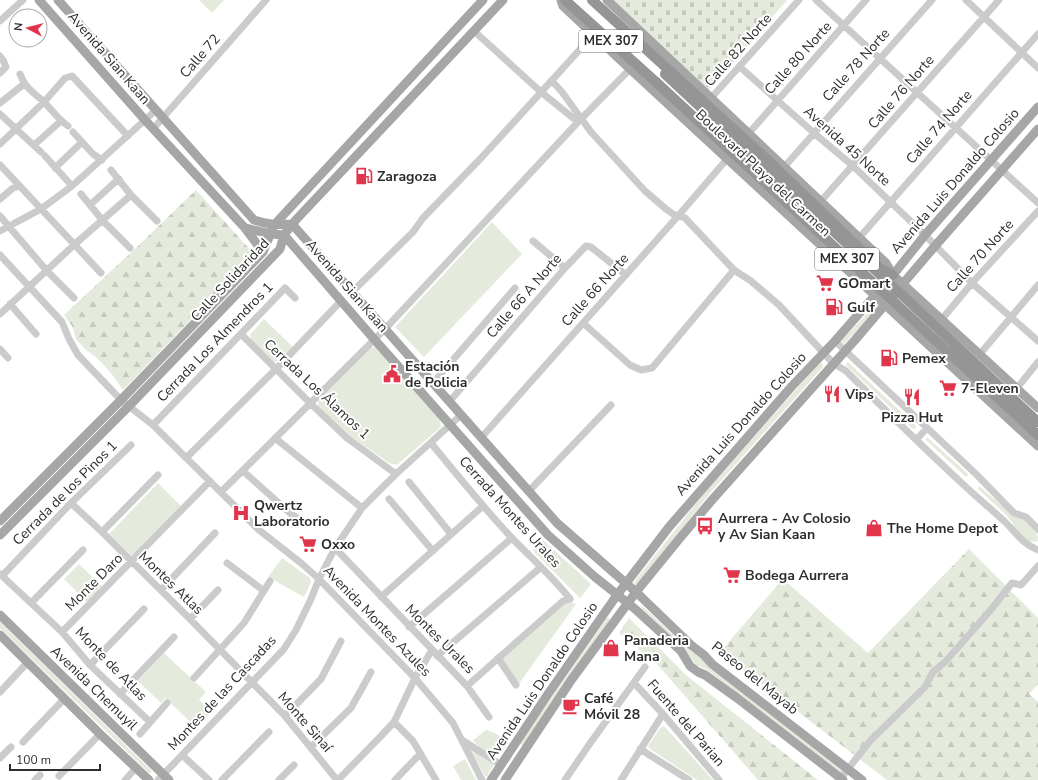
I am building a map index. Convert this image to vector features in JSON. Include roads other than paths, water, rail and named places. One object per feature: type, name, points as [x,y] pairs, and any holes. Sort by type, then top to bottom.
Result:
[{"type":"highway","name":"MEX 307","points":[[565,0],[656,82],[1038,435]]},
{"type":"highway","name":"MEX 307","points":[[586,0],[1038,422]]},
{"type":"highway","points":[[592,0],[857,240],[881,269],[893,275]]},
{"type":"main road","name":"Avenida Sian Kaan","points":[[39,0],[153,129],[245,228],[273,230],[292,224],[557,523],[636,592]]},
{"type":"main road","name":"Avenida Sian Kaan","points":[[58,0],[254,220],[284,235],[548,535],[583,567],[629,603]]},
{"type":"main road","name":"Calle Solidaridad","points":[[0,520],[121,400],[263,252],[273,230],[482,0]]},
{"type":"main road","name":"Calle Solidaridad","points":[[0,535],[128,406],[280,249],[284,235],[292,224],[503,0]]},
{"type":"main road","name":"Boulevard Playa del Carmen","points":[[561,0],[563,6],[630,69],[1038,446]]},
{"type":"main road","name":"Boulevard Playa del Carmen","points":[[607,0],[821,201],[857,240]]},
{"type":"main road","points":[[476,7],[486,18]]},
{"type":"main road","points":[[464,20],[474,31]]},
{"type":"main road","name":"Avenida Luis Donaldo Colosio","points":[[491,780],[512,747],[617,595],[669,527],[700,490],[893,275],[925,235],[1038,107]]},
{"type":"main road","name":"Avenida Luis Donaldo Colosio","points":[[504,780],[572,679],[636,592],[712,500],[904,284],[935,246],[1038,129]]},
{"type":"main road","points":[[245,228],[263,252]]},
{"type":"main road","points":[[841,263],[846,263],[854,259],[857,240]]},
{"type":"main road","points":[[893,275],[1038,408]]},
{"type":"main road","points":[[925,341],[927,329],[931,324],[942,319]]},
{"type":"main road","points":[[583,567],[593,555]]},
{"type":"main road","name":"Paseo del Mayab","points":[[636,592],[691,645],[704,654],[712,664],[862,780]]},
{"type":"main road","name":"Paseo del Mayab","points":[[629,603],[681,652],[690,666],[737,698],[842,779]]},
{"type":"main road","name":"Avenida Chemuyil","points":[[0,615],[163,778]]},
{"type":"main road","name":"Avenida Chemuyil","points":[[0,635],[27,663],[149,780]]},
{"type":"main road","points":[[512,747],[522,753]]},
{"type":"main road","points":[[501,765],[504,780]]},
{"type":"street","points":[[0,21],[23,0]]},
{"type":"street","name":"Calle 72","points":[[153,129],[266,0]]},
{"type":"street","name":"Calle 82 Norte","points":[[711,98],[799,0]]},
{"type":"street","points":[[816,0],[1038,203]]},
{"type":"street","name":"Calle 80 Norte","points":[[749,133],[866,0]]},
{"type":"street","name":"Calle 78 Norte","points":[[784,166],[932,0]]},
{"type":"street","points":[[966,0],[1038,68]]},
{"type":"street","name":"Calle 76 Norte","points":[[821,201],[999,0]]},
{"type":"street","points":[[474,31],[541,92],[580,121],[645,191],[666,209],[685,218],[734,270],[751,281],[779,305],[833,363],[846,371],[966,488],[1005,522],[1020,539],[1029,546],[1038,550]]},
{"type":"street","points":[[352,292],[413,232],[423,218],[482,157],[594,34]]},
{"type":"street","name":"Calle 74 Norte","points":[[857,240],[1038,34]]},
{"type":"street","points":[[0,56],[6,67],[0,73]]},
{"type":"street","name":"Avenida 45 Norte","points":[[740,67],[852,166],[972,282],[1038,342]]},
{"type":"street","points":[[221,492],[385,329],[630,69]]},
{"type":"street","points":[[20,74],[24,84],[71,129],[93,154],[102,160]]},
{"type":"street","points":[[0,144],[44,102],[64,78],[72,76],[128,136]]},
{"type":"street","points":[[552,80],[562,92],[580,121]]},
{"type":"street","points":[[0,103],[24,84]]},
{"type":"street","points":[[0,231],[41,209],[72,186],[156,110]]},
{"type":"street","points":[[0,114],[34,145],[72,186]]},
{"type":"street","points":[[34,145],[61,121]]},
{"type":"street","points":[[55,168],[82,142]]},
{"type":"street","name":"Calle 66 Norte","points":[[481,438],[727,159]]},
{"type":"street","points":[[0,165],[102,273]]},
{"type":"street","points":[[111,170],[131,195],[157,221]]},
{"type":"street","points":[[0,176],[6,171]]},
{"type":"street","points":[[90,205],[119,179]]},
{"type":"street","points":[[0,199],[12,188],[20,186]]},
{"type":"street","points":[[81,194],[103,221],[130,248]]},
{"type":"street","points":[[0,314],[75,244],[131,195]]},
{"type":"street","name":"Calle 70 Norte","points":[[942,319],[972,282],[1038,211]]},
{"type":"street","points":[[0,216],[47,271],[74,298]]},
{"type":"street","points":[[533,241],[565,268]]},
{"type":"street","name":"Calle 66 A Norte","points":[[449,402],[565,268],[586,246],[589,246],[626,275]]},
{"type":"street","name":"Avenida Montes Azules","points":[[0,256],[62,322],[78,355],[121,400],[153,425],[259,530],[319,579],[415,678],[453,723],[482,780]]},
{"type":"street","points":[[583,323],[630,365],[641,370],[652,368],[734,270]]},
{"type":"street","points":[[980,354],[1038,285]]},
{"type":"street","name":"Cerrada Los Almendros 1","points":[[153,425],[285,288],[295,298]]},
{"type":"street","points":[[433,383],[515,288]]},
{"type":"street","points":[[186,458],[276,369],[341,301]]},
{"type":"street","points":[[10,304],[36,334]]},
{"type":"street","name":"Cerrada Los Álamos 1","points":[[242,334],[347,438],[396,474]]},
{"type":"street","points":[[835,341],[1014,512],[1026,517],[1038,529]]},
{"type":"street","points":[[0,349],[8,358]]},
{"type":"street","points":[[1017,388],[1038,362]]},
{"type":"street","points":[[529,492],[611,405]]},
{"type":"street","name":"Montes de las Cascadas","points":[[163,778],[182,755],[284,649],[296,630],[335,548],[362,508],[396,474],[461,414]]},
{"type":"street","points":[[916,440],[927,428]]},
{"type":"street","points":[[276,438],[362,508]]},
{"type":"street","name":"Cerrada Montes Urales","points":[[431,443],[483,506],[570,599]]},
{"type":"street","name":"Cerrada de los Pinos 1","points":[[1,575],[130,445]]},
{"type":"street","points":[[243,471],[292,514],[304,522]]},
{"type":"street","points":[[102,532],[158,475]]},
{"type":"street","name":"Monte Daro","points":[[62,632],[210,481]]},
{"type":"street","points":[[409,482],[451,534]]},
{"type":"street","points":[[388,500],[433,551]]},
{"type":"street","name":"Montes Atlas","points":[[71,503],[252,682]]},
{"type":"street","points":[[381,597],[483,506]]},
{"type":"street","points":[[160,590],[215,534]]},
{"type":"street","points":[[409,627],[512,538]]},
{"type":"street","name":"Montes Urales","points":[[335,548],[467,686],[563,601],[570,599]]},
{"type":"street","points":[[31,603],[83,550]]},
{"type":"street","points":[[226,563],[264,591]]},
{"type":"street","points":[[842,779],[870,741],[925,687],[933,672],[945,662],[989,612],[1012,583],[1021,585],[1038,566]]},
{"type":"street","points":[[437,656],[541,567]]},
{"type":"street","name":"Monte de Atlas","points":[[1,575],[62,632],[90,665],[150,722]]},
{"type":"street","points":[[194,678],[244,623],[270,581]]},
{"type":"street","points":[[190,619],[218,590]]},
{"type":"street","points":[[90,665],[144,609]]},
{"type":"street","points":[[120,694],[174,637]]},
{"type":"street","points":[[285,716],[321,679],[341,641]]},
{"type":"street","points":[[338,780],[394,722],[415,678],[432,650]]},
{"type":"street","points":[[498,658],[516,685]]},
{"type":"street","points":[[0,692],[27,663]]},
{"type":"street","points":[[565,780],[590,742],[645,667]]},
{"type":"street","points":[[311,747],[351,708],[371,672]]},
{"type":"street","name":"Monte Sinaí","points":[[252,682],[285,716],[338,780]]},
{"type":"street","name":"Fuente del Parian","points":[[634,683],[663,714],[719,780]]},
{"type":"street","points":[[467,686],[489,717]]},
{"type":"street","points":[[23,742],[64,699]]},
{"type":"street","points":[[140,734],[167,703]]},
{"type":"street","points":[[620,780],[663,714]]},
{"type":"street","points":[[394,722],[413,741],[436,780]]},
{"type":"street","points":[[222,780],[270,732]]},
{"type":"street","points":[[59,776],[100,734]]},
{"type":"street","name":"Avenida Montes Azules","points":[[462,740],[501,765]]},
{"type":"street","points":[[0,758],[11,747]]},
{"type":"street","points":[[640,750],[689,780]]},
{"type":"street","points":[[396,780],[420,754]]},
{"type":"street","points":[[182,755],[209,780]]},
{"type":"street","points":[[279,780],[294,765]]},
{"type":"street","points":[[126,780],[136,768]]},
{"type":"place","name":"Zaragoza","points":[[364,176]]},
{"type":"place","name":"GOmart","points":[[825,283]]},
{"type":"place","name":"Gulf","points":[[834,307]]},
{"type":"place","name":"Pemex","points":[[889,358]]},
{"type":"place","name":"Estación de Policia","points":[[392,374]]},
{"type":"place","name":"7-Eleven","points":[[948,388]]},
{"type":"place","name":"Vips","points":[[832,394]]},
{"type":"place","name":"Pizza Hut","points":[[912,397]]},
{"type":"place","name":"Qwertz Laboratorio","points":[[241,513]]},
{"type":"place","name":"Aurrera - Av Colosio y Av Sian Kaan","points":[[705,526]]},
{"type":"place","name":"The Home Depot","points":[[874,528]]},
{"type":"place","name":"Oxxo","points":[[308,544]]},
{"type":"place","name":"Bodega Aurrera","points":[[732,575]]},
{"type":"place","name":"Panaderia Mana","points":[[611,648]]},
{"type":"place","name":"Café Móvil 28","points":[[571,706]]}]
